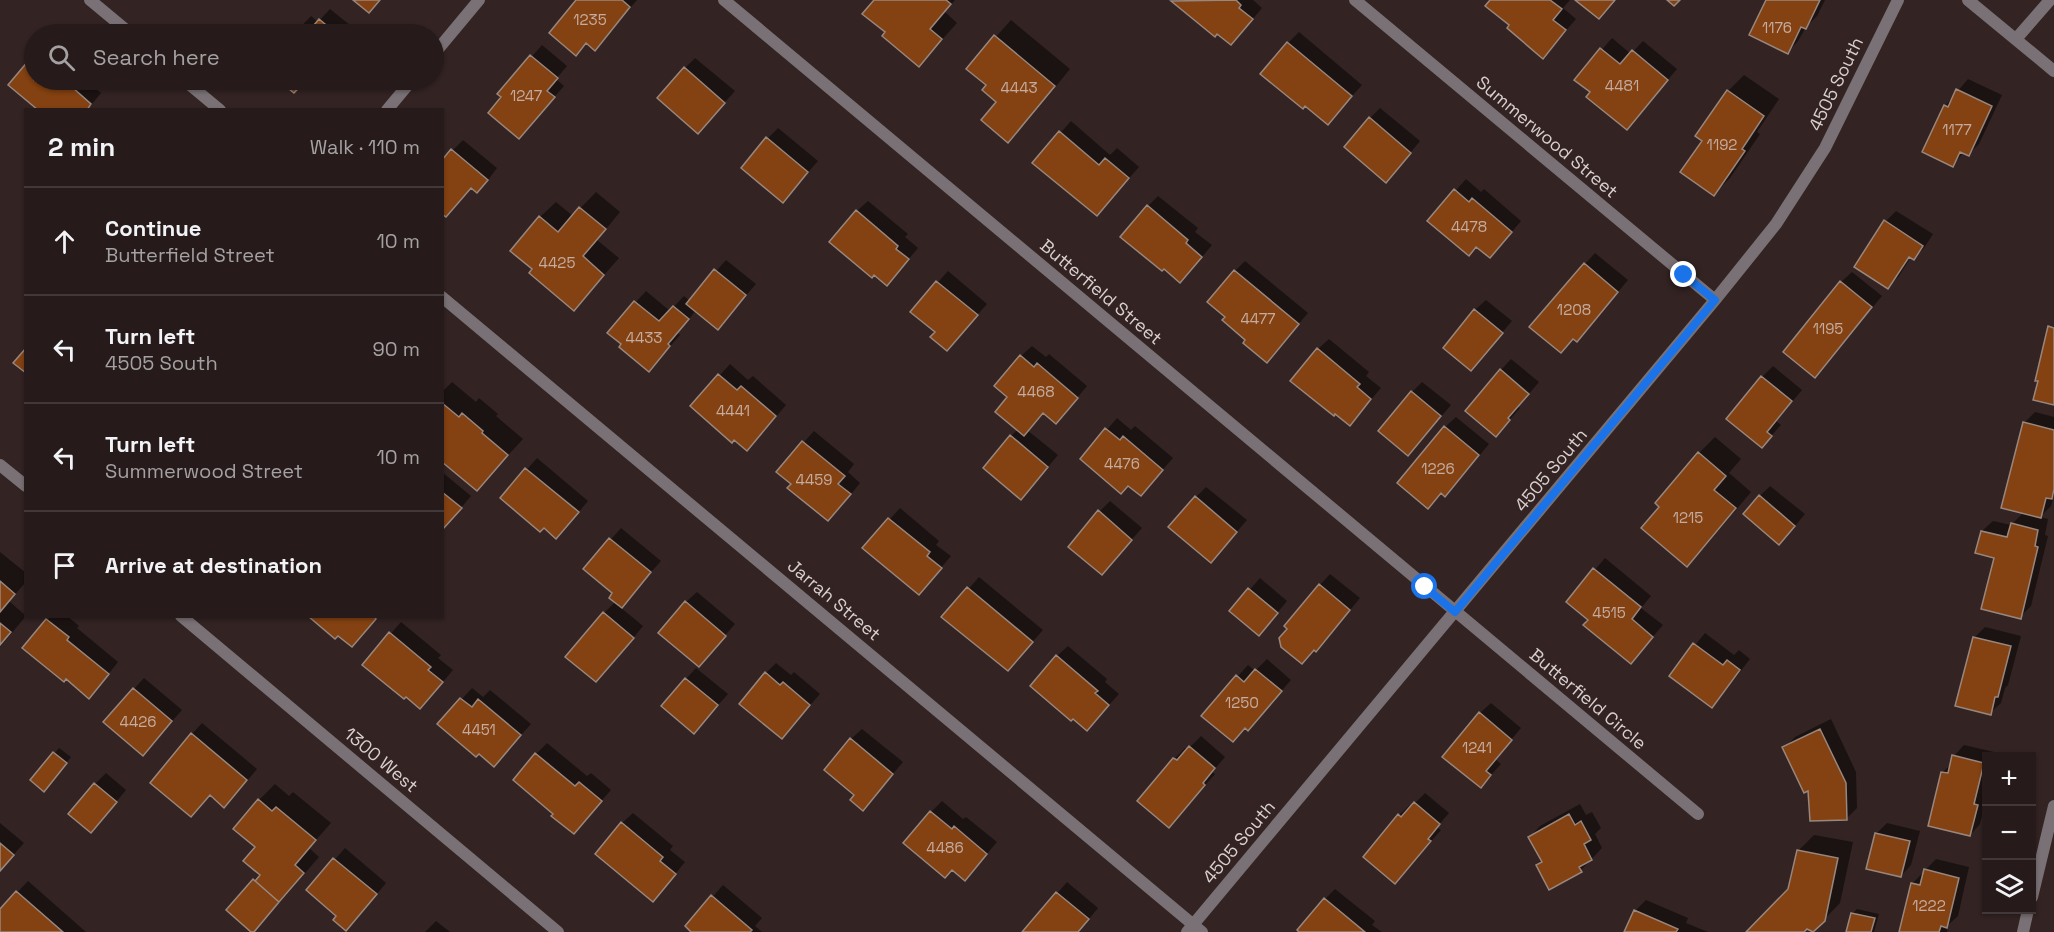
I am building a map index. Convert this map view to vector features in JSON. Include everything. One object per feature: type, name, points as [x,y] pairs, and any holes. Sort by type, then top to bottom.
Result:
[{"type":"street","points":[[90,0],[119,24]]},
{"type":"street","points":[[444,42],[479,0]]},
{"type":"street","name":"Butterfield Street","points":[[724,0],[1455,612]]},
{"type":"street","name":"Summerwood Street","points":[[1355,0],[1715,300]]},
{"type":"street","name":"4505 South","points":[[1194,929],[1776,224],[1825,148],[1898,0]]},
{"type":"street","points":[[1968,0],[2054,71]]},
{"type":"street","points":[[2016,39],[2050,0]]},
{"type":"street","points":[[196,90],[218,108]]},
{"type":"street","points":[[389,108],[404,90]]},
{"type":"street","name":"Jarrah Street","points":[[444,299],[1194,929]]},
{"type":"street","points":[[0,465],[24,484]]},
{"type":"street","name":"Butterfield Circle","points":[[1455,612],[1698,814]]},
{"type":"street","name":"1300 West","points":[[183,618],[558,932]]},
{"type":"street","points":[[2036,877],[2054,806]]},
{"type":"street","points":[[2023,932],[2027,914]]},
{"type":"building","points":[[353,0],[380,0],[369,13]]},
{"type":"building","points":[[576,0],[622,0],[630,7],[595,51],[586,43],[576,56],[549,33]]},
{"type":"building","points":[[874,0],[946,0],[951,4],[930,29],[942,39],[919,67],[882,36],[885,32],[862,14]]},
{"type":"building","points":[[1236,0],[1241,5],[1239,8],[1253,19],[1231,45],[1217,34],[1215,37],[1171,1]]},
{"type":"building","points":[[1490,0],[1550,0],[1562,9],[1553,20],[1566,30],[1543,59],[1507,28],[1509,25],[1485,6]]},
{"type":"building","points":[[1575,0],[1615,0],[1599,19]]},
{"type":"building","points":[[1667,0],[1680,0],[1674,6]]},
{"type":"building","points":[[1766,0],[1820,0],[1806,29],[1801,27],[1788,54],[1749,35]]},
{"type":"building","points":[[319,19],[325,24],[315,24]]},
{"type":"building","points":[[994,35],[1055,86],[1008,143],[981,120],[996,102],[982,90],[986,85],[966,69]]},
{"type":"building","points":[[1287,42],[1352,96],[1328,125],[1305,106],[1303,109],[1260,74]]},
{"type":"building","points":[[1600,48],[1620,64],[1632,50],[1668,80],[1627,130],[1586,97],[1590,92],[1574,80]]},
{"type":"building","points":[[530,55],[558,78],[547,91],[555,97],[519,139],[488,113],[501,97],[497,94]]},
{"type":"building","points":[[24,66],[24,90],[75,90],[91,104],[88,108],[36,108],[8,85]]},
{"type":"building","points":[[684,67],[725,103],[698,134],[657,98]]},
{"type":"building","points":[[1956,89],[1992,106],[1969,156],[1960,152],[1953,167],[1922,152],[1944,105],[1948,107]]},
{"type":"building","points":[[1727,90],[1764,116],[1742,149],[1745,151],[1714,196],[1680,172],[1702,141],[1695,136]]},
{"type":"building","points":[[1369,117],[1411,153],[1386,183],[1344,147]]},
{"type":"building","points":[[1059,131],[1099,165],[1105,158],[1129,178],[1097,216],[1032,163]]},
{"type":"building","points":[[766,137],[808,172],[783,203],[741,168]]},
{"type":"building","points":[[451,149],[488,180],[477,193],[471,188],[446,217],[444,216],[444,158]]},
{"type":"building","points":[[1454,189],[1469,202],[1472,198],[1512,232],[1490,258],[1476,247],[1469,256],[1427,221]]},
{"type":"building","points":[[1147,205],[1188,240],[1186,243],[1202,257],[1180,283],[1120,237]]},
{"type":"building","points":[[579,207],[606,229],[583,256],[604,275],[574,311],[529,273],[532,269],[510,251],[539,216],[558,232]]},
{"type":"building","points":[[856,210],[898,246],[896,249],[909,259],[887,286],[874,275],[872,278],[829,242]]},
{"type":"building","points":[[1884,220],[1923,246],[1914,260],[1909,257],[1888,289],[1854,267]]},
{"type":"building","points":[[1584,263],[1618,292],[1577,342],[1573,339],[1561,353],[1529,327]]},
{"type":"building","points":[[714,269],[746,295],[718,330],[686,304]]},
{"type":"building","points":[[1234,270],[1299,324],[1267,363],[1243,343],[1245,340],[1222,320],[1225,317],[1207,302]]},
{"type":"building","points":[[936,281],[978,315],[947,351],[930,337],[935,332],[910,312]]},
{"type":"building","points":[[1840,281],[1872,307],[1815,378],[1783,352]]},
{"type":"building","points":[[634,301],[659,321],[673,306],[689,319],[649,372],[619,347],[621,344],[607,333]]},
{"type":"building","points":[[1474,309],[1503,333],[1471,371],[1443,348]]},
{"type":"building","points":[[2048,326],[2054,328],[2054,405],[2033,400],[2038,381],[2035,381]]},
{"type":"building","points":[[1317,348],[1360,384],[1357,387],[1371,399],[1350,426],[1290,381]]},
{"type":"building","points":[[24,350],[24,371],[13,363]]},
{"type":"building","points":[[1020,355],[1034,367],[1037,363],[1078,398],[1056,424],[1043,413],[1024,436],[995,412],[1007,397],[994,386]]},
{"type":"building","points":[[1500,369],[1529,394],[1508,418],[1510,420],[1496,437],[1465,411]]},
{"type":"building","points":[[718,374],[737,390],[741,386],[776,416],[747,451],[734,440],[732,443],[690,406]]},
{"type":"building","points":[[1761,376],[1792,401],[1767,432],[1772,436],[1762,448],[1726,419]]},
{"type":"building","points":[[1411,391],[1441,416],[1408,456],[1378,431]]},
{"type":"building","points":[[444,405],[459,417],[462,413],[508,455],[477,491],[444,464]]},
{"type":"building","points":[[2023,422],[2054,430],[2054,489],[2052,499],[2046,498],[2041,518],[2001,508]]},
{"type":"building","points":[[1444,426],[1479,455],[1445,497],[1441,493],[1428,509],[1397,483]]},
{"type":"building","points":[[1105,428],[1120,440],[1123,436],[1163,470],[1141,496],[1128,486],[1121,494],[1080,459]]},
{"type":"building","points":[[1010,435],[1048,467],[1021,500],[983,468]]},
{"type":"building","points":[[802,441],[845,476],[838,484],[851,494],[828,521],[787,488],[791,484],[776,472]]},
{"type":"building","points":[[1698,452],[1726,476],[1714,490],[1736,508],[1687,567],[1641,528],[1659,507],[1655,503]]},
{"type":"building","points":[[525,468],[579,512],[556,539],[544,528],[540,532],[500,498]]},
{"type":"building","points":[[444,494],[462,508],[444,528]]},
{"type":"building","points":[[1759,495],[1795,526],[1779,545],[1743,514]]},
{"type":"building","points":[[1195,496],[1237,532],[1211,563],[1168,527]]},
{"type":"building","points":[[1098,510],[1132,540],[1102,575],[1068,547]]},
{"type":"building","points":[[888,518],[930,552],[927,556],[942,568],[919,595],[862,548]]},
{"type":"building","points":[[2011,523],[2038,530],[2035,546],[2038,547],[2021,619],[1981,609],[1994,558],[1975,553],[1981,531],[2007,537]]},
{"type":"building","points":[[609,538],[651,572],[622,608],[609,598],[612,593],[583,569]]},
{"type":"building","points":[[1593,568],[1641,607],[1632,619],[1653,637],[1631,664],[1583,625],[1588,620],[1566,602]]},
{"type":"building","points":[[0,581],[15,594],[0,612]]},
{"type":"building","points":[[1319,584],[1350,610],[1316,652],[1314,650],[1302,664],[1281,647],[1279,638],[1287,629],[1284,626]]},
{"type":"building","points":[[967,587],[1033,642],[1008,671],[941,617]]},
{"type":"building","points":[[1248,588],[1278,613],[1259,636],[1229,611]]},
{"type":"building","points":[[685,601],[726,636],[699,667],[658,633]]},
{"type":"building","points":[[603,612],[634,638],[596,682],[565,657]]},
{"type":"building","points":[[310,618],[376,619],[352,647],[338,636],[335,639]]},
{"type":"building","points":[[46,619],[69,637],[67,640],[109,674],[89,699],[66,679],[64,682],[22,648]]},
{"type":"building","points":[[0,623],[11,632],[0,645]]},
{"type":"building","points":[[389,632],[431,667],[428,670],[443,682],[420,709],[362,665]]},
{"type":"building","points":[[1973,637],[2011,646],[1991,715],[1955,706]]},
{"type":"building","points":[[1693,643],[1723,665],[1727,660],[1740,670],[1712,708],[1669,676]]},
{"type":"building","points":[[1056,655],[1098,691],[1095,693],[1109,705],[1087,731],[1073,719],[1071,721],[1030,686]]},
{"type":"building","points":[[1255,669],[1282,691],[1248,731],[1245,728],[1233,742],[1201,716],[1236,675],[1244,682]]},
{"type":"building","points":[[765,672],[780,685],[783,682],[810,705],[782,739],[739,704]]},
{"type":"building","points":[[685,678],[718,705],[694,734],[661,706]]},
{"type":"building","points":[[133,688],[172,721],[143,756],[103,722]]},
{"type":"building","points":[[460,698],[472,707],[478,699],[521,735],[494,767],[479,754],[476,757],[437,724]]},
{"type":"building","points":[[1479,712],[1512,740],[1486,771],[1491,775],[1481,788],[1442,757]]},
{"type":"building","points":[[1820,729],[1846,783],[1847,820],[1810,821],[1808,791],[1804,793],[1782,747]]},
{"type":"building","points":[[191,733],[247,780],[224,808],[210,795],[191,817],[150,783]]},
{"type":"building","points":[[850,738],[893,774],[863,811],[850,800],[854,795],[824,770]]},
{"type":"building","points":[[1189,746],[1215,768],[1203,783],[1205,785],[1169,828],[1137,801],[1173,758],[1177,760]]},
{"type":"building","points":[[53,752],[67,763],[44,792],[30,780]]},
{"type":"building","points":[[535,753],[575,786],[579,782],[602,801],[574,834],[513,780]]},
{"type":"building","points":[[1952,755],[1982,762],[1974,804],[1978,805],[1970,836],[1928,826],[1941,772],[1948,773]]},
{"type":"building","points":[[94,783],[117,802],[91,833],[68,814]]},
{"type":"building","points":[[258,799],[272,811],[276,807],[316,840],[295,865],[304,873],[279,902],[255,881],[260,875],[243,861],[255,847],[233,829]]},
{"type":"building","points":[[1414,802],[1440,824],[1428,839],[1431,841],[1395,884],[1363,857],[1398,814],[1401,817]]},
{"type":"building","points":[[930,811],[952,829],[954,826],[987,854],[965,881],[952,870],[945,878],[903,843]]},
{"type":"building","points":[[1569,814],[1575,825],[1581,821],[1591,840],[1584,844],[1592,860],[1579,867],[1582,872],[1549,890],[1536,865],[1542,862],[1528,837]]},
{"type":"building","points":[[621,822],[663,857],[660,861],[676,874],[653,902],[595,854]]},
{"type":"building","points":[[1875,833],[1910,841],[1901,877],[1866,869]]},
{"type":"building","points":[[0,843],[14,855],[0,871]]},
{"type":"building","points":[[1797,850],[1838,858],[1825,921],[1813,932],[1807,929],[1804,932],[1746,932],[1788,889]]},
{"type":"building","points":[[333,858],[377,894],[346,931],[333,920],[336,916],[306,890]]},
{"type":"building","points":[[1924,869],[1959,878],[1947,928],[1941,926],[1939,932],[1899,932],[1911,883],[1920,885]]},
{"type":"building","points":[[253,879],[279,902],[254,932],[251,932],[226,910]]},
{"type":"building","points":[[16,891],[63,932],[0,932],[0,909]]},
{"type":"building","points":[[1056,892],[1089,919],[1078,932],[1022,932]]},
{"type":"building","points":[[711,895],[752,930],[750,932],[691,932],[685,926]]},
{"type":"building","points":[[1324,898],[1365,932],[1299,932],[1297,930]]},
{"type":"building","points":[[1634,910],[1678,929],[1676,932],[1624,932]]},
{"type":"building","points":[[1851,913],[1875,918],[1871,932],[1846,932]]},
{"type":"route","points":[[1425,587],[1455,612],[1715,300],[1684,275]]}]
